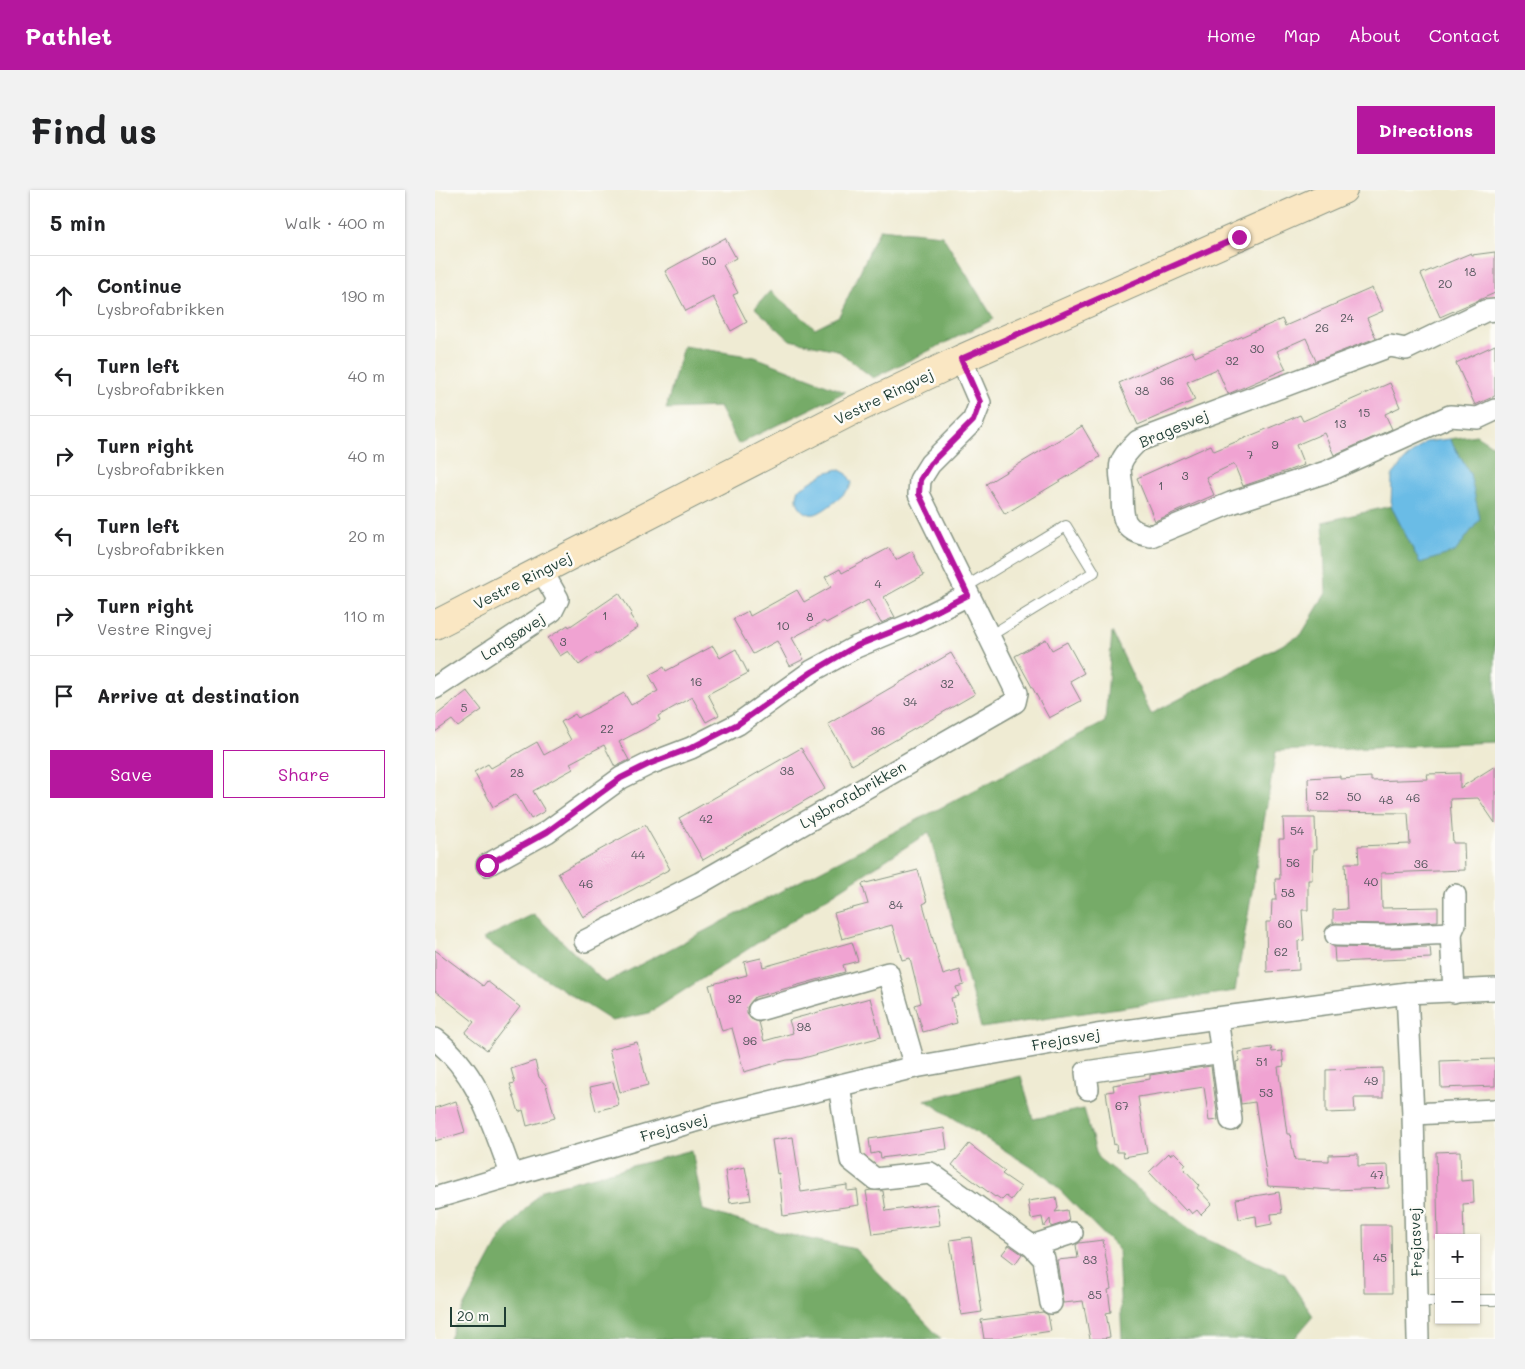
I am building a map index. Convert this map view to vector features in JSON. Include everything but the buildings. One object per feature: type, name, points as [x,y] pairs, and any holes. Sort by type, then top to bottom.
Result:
[{"type":"main road","name":"Vestre Ringvej","points":[[435,625],[850,412],[961,359],[1343,190]]},
{"type":"street","name":"Bragesvej","points":[[1495,310],[1485,311],[1406,350],[1390,346],[1138,441],[1129,450],[1121,464],[1123,520],[1130,529],[1139,534],[1151,536],[1231,503],[1326,472],[1451,416],[1478,418],[1495,410]]},
{"type":"street","name":"Lysbrofabrikken","points":[[585,941],[700,883],[1015,702],[1017,694],[919,494],[920,480],[930,464],[973,421],[980,402],[961,359]]},
{"type":"street","name":"Langsøvej","points":[[435,688],[552,611],[558,599],[543,571]]},
{"type":"street","points":[[487,865],[547,832],[621,778],[649,764],[691,748],[738,724],[812,672],[856,646],[911,624],[966,591]]},
{"type":"street","points":[[1454,992],[1451,933],[1455,924],[1455,895]]},
{"type":"street","points":[[1336,935],[1390,936],[1451,933]]},
{"type":"street","points":[[759,1010],[888,973],[915,1067]]},
{"type":"street","name":"Frejasvej","points":[[435,1198],[712,1116],[915,1067],[1097,1035],[1217,1018],[1407,993],[1495,989]]},
{"type":"street","name":"Frejasvej","points":[[1407,993],[1413,1114],[1419,1339]]},
{"type":"street","points":[[1217,1018],[1231,1120]]},
{"type":"street","points":[[435,1039],[466,1071],[483,1098],[512,1176]]},
{"type":"street","points":[[1089,1089],[1086,1072],[1222,1052]]},
{"type":"street","points":[[839,1085],[851,1160],[875,1179],[930,1173],[1032,1246],[1044,1260],[1051,1303]]},
{"type":"street","points":[[1413,1114],[1495,1110]]},
{"type":"street","points":[[1032,1246],[1072,1233]]},
{"type":"lane","points":[[966,591],[1066,526],[1094,572],[988,637]]},
{"type":"lane","points":[[1480,1300],[1495,1300]]},
{"type":"lane","points":[[1418,1301],[1435,1301]]},
{"type":"green space","points":[[880,229],[942,235],[994,319],[873,378],[837,350],[790,340],[755,308],[770,291],[815,328],[839,316]]},
{"type":"green space","points":[[683,346],[755,357],[845,392],[738,444],[719,407],[666,409]]},
{"type":"green space","points":[[1476,435],[1495,447],[1495,742],[1276,751],[1235,991],[981,1028],[929,832],[649,1013],[612,1021],[483,939],[534,914],[605,983],[1105,722],[1112,632],[1151,714],[1301,635],[1326,593],[1323,522],[1391,506],[1420,563],[1470,474],[1450,439]]},
{"type":"green space","points":[[1021,1076],[1033,1119],[1084,1109],[1098,1158],[1199,1236],[1285,1274],[1313,1316],[1294,1339],[1122,1339],[1118,1249],[1047,1177],[925,1100]]},
{"type":"green space","points":[[692,1150],[703,1210],[781,1233],[855,1249],[941,1339],[449,1339],[456,1321],[501,1237],[542,1190]]},
{"type":"water","points":[[1450,439],[1470,474],[1480,519],[1455,552],[1420,563],[1391,506],[1392,476],[1404,461],[1425,442]]},
{"type":"water","points":[[838,469],[847,474],[852,483],[847,491],[815,514],[809,514],[804,511],[797,501],[799,489],[825,473]]},
{"type":"route","points":[[487,865],[547,832],[621,778],[649,764],[691,748],[738,724],[780,693],[856,646],[911,624],[968,595],[919,494],[920,480],[930,464],[973,421],[980,402],[961,359],[1239,237]]}]
